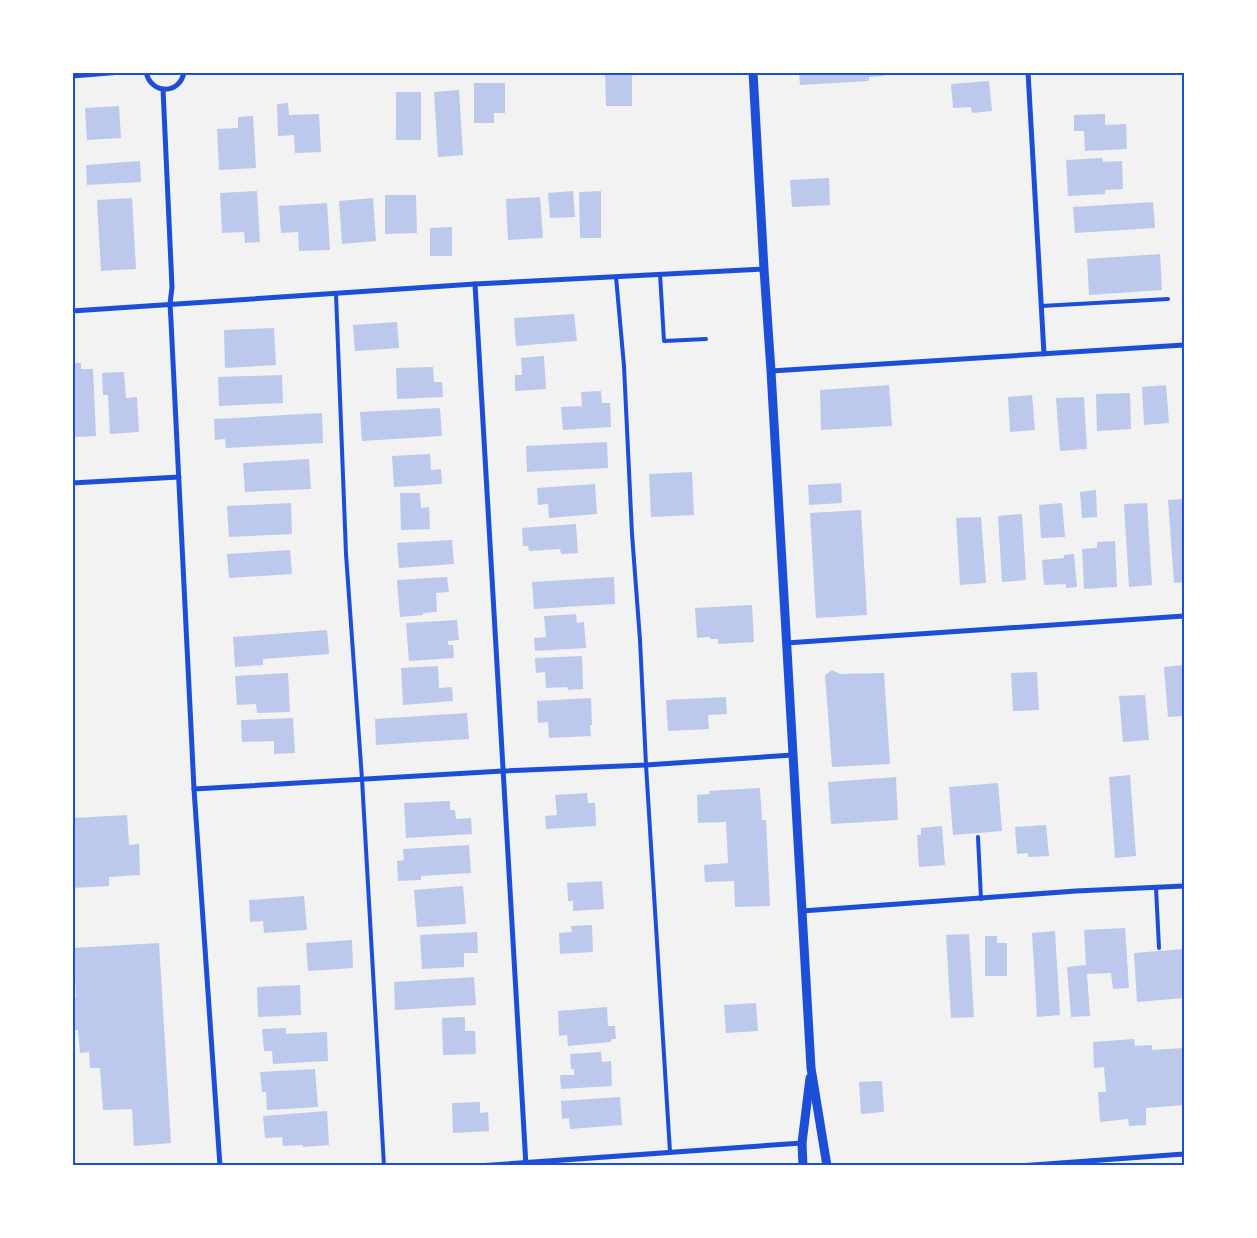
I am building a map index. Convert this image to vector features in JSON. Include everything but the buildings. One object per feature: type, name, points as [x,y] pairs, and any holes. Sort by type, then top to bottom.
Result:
[{"type":"street","points":[[72,76],[122,72]]},
{"type":"street","points":[[146,72],[149,81],[163,90],[170,89],[180,82],[184,72]]},
{"type":"street","points":[[753,72],[811,1068],[827,1166]]},
{"type":"street","points":[[1028,72],[1044,354]]},
{"type":"street","points":[[163,90],[172,287],[170,304],[194,789],[220,1166]]},
{"type":"street","points":[[72,310],[475,284],[764,269]]},
{"type":"street","points":[[475,284],[526,1164]]},
{"type":"street","points":[[771,371],[1184,345]]},
{"type":"street","points":[[72,483],[179,477]]},
{"type":"street","points":[[786,643],[1184,616]]},
{"type":"street","points":[[194,789],[503,771],[646,765],[793,755]]},
{"type":"street","points":[[802,911],[1076,891],[1184,886]]},
{"type":"street","points":[[803,1166],[802,1143],[811,1068]]},
{"type":"street","points":[[478,1166],[802,1143]]},
{"type":"street","points":[[1019,1166],[1184,1154]]},
{"type":"lane","points":[[660,274],[664,341],[706,339]]},
{"type":"lane","points":[[616,277],[624,366],[632,534],[670,1152]]},
{"type":"lane","points":[[336,294],[346,554],[362,779],[384,1166]]},
{"type":"lane","points":[[1041,306],[1168,299]]},
{"type":"lane","points":[[978,837],[981,899]]},
{"type":"lane","points":[[1156,888],[1159,948]]}]
